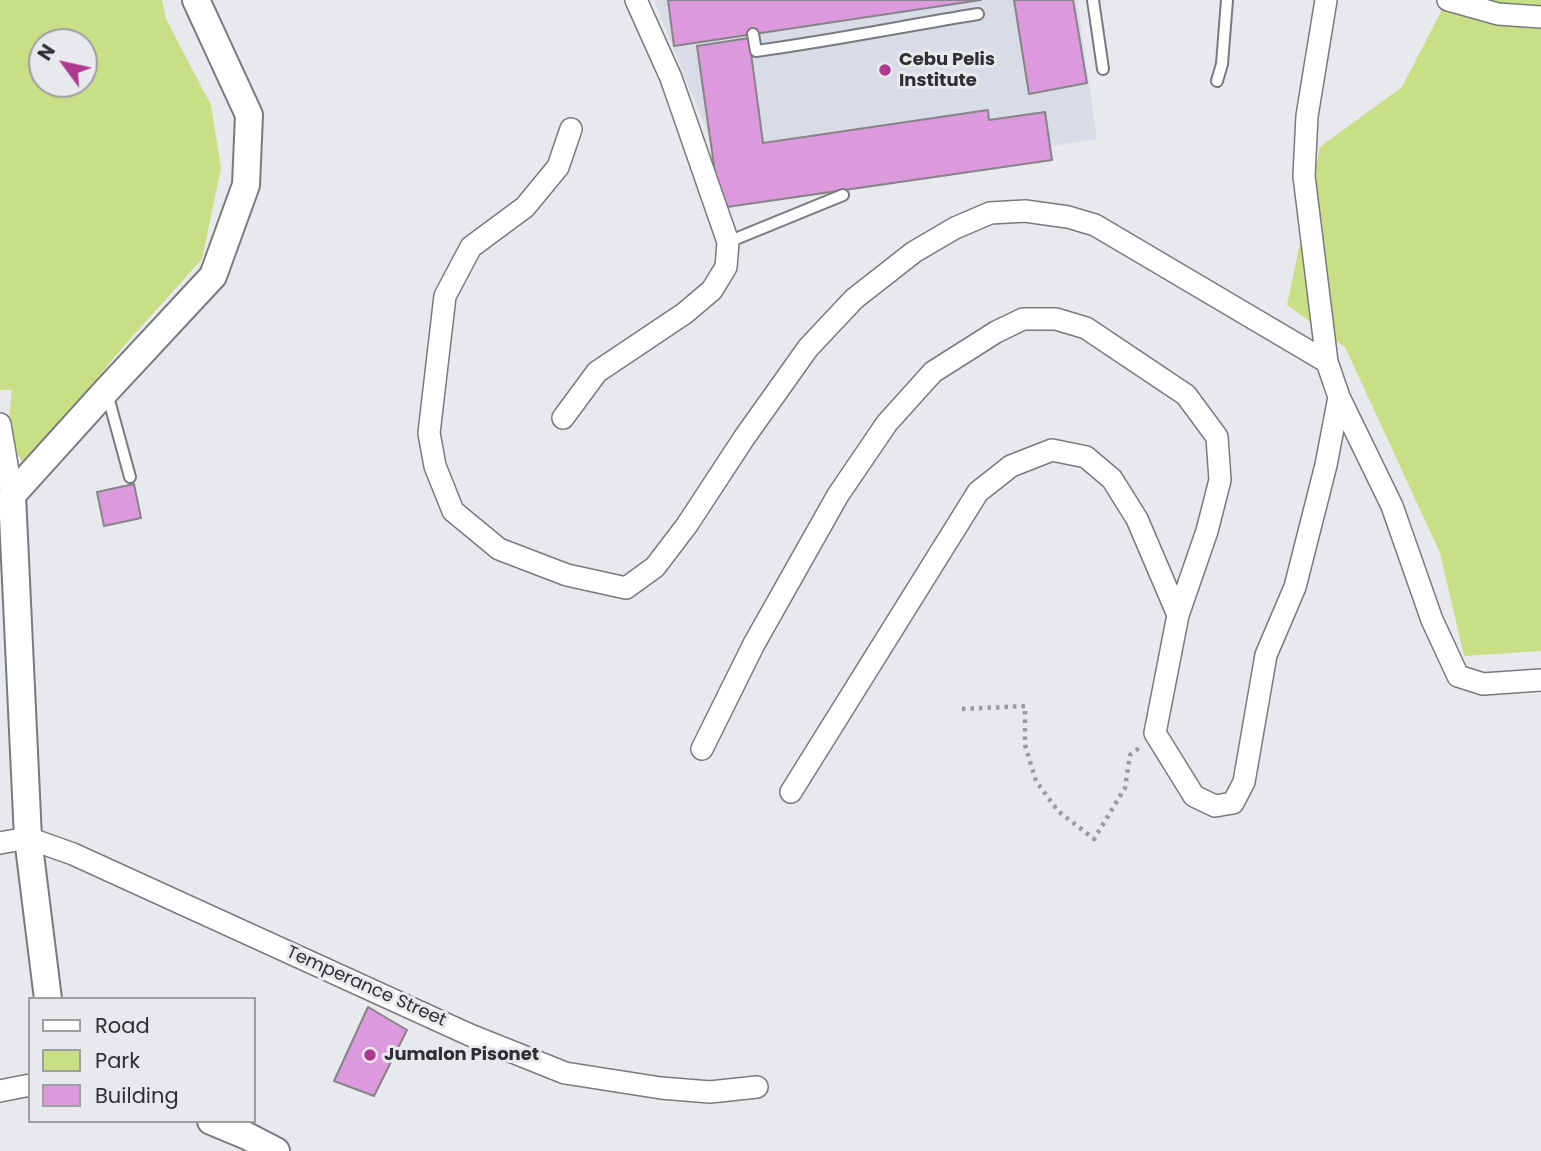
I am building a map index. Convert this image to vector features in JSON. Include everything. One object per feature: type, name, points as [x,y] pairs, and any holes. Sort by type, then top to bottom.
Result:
[{"type":"street","points":[[12,495],[213,276],[246,186],[249,115],[196,0]]},
{"type":"street","points":[[563,418],[597,372],[685,313],[712,290],[726,267],[728,242],[671,78],[636,0]]},
{"type":"street","points":[[1326,0],[1307,116],[1304,176],[1327,362],[1339,397],[1392,506],[1432,620],[1458,676],[1483,684],[1541,680]]},
{"type":"street","points":[[1448,0],[1498,14],[1541,17]]},
{"type":"street","points":[[571,129],[558,167],[525,207],[471,247],[445,296],[429,433],[435,466],[453,510],[499,549],[567,575],[626,588],[655,567],[687,525],[808,348],[854,299],[914,252],[955,228],[990,213],[1024,211],[1068,217],[1095,225],[1327,362]]},
{"type":"street","points":[[702,749],[754,644],[832,506],[887,423],[933,372],[996,332],[1023,320],[1056,319],[1086,328],[1186,395],[1217,437],[1220,480],[1208,531],[1178,615],[1155,733],[1194,796],[1215,806],[1233,803],[1244,782],[1266,655],[1295,587],[1326,465],[1339,397]]},
{"type":"street","points":[[0,424],[12,495],[28,838],[48,997]]},
{"type":"street","points":[[791,792],[978,492],[1011,466],[1052,450],[1086,457],[1112,479],[1137,519],[1178,615]]},
{"type":"street","points":[[0,843],[28,838]]},
{"type":"street","name":"Temperance Street","points":[[28,838],[73,854],[470,1035],[565,1073],[661,1088],[710,1092],[757,1087]]},
{"type":"street","points":[[0,1091],[28,1085]]},
{"type":"street","points":[[216,1123],[276,1151]]},
{"type":"lane","points":[[1093,0],[1103,69]]},
{"type":"lane","points":[[1217,81],[1222,64],[1227,0]]},
{"type":"lane","points":[[753,34],[755,51],[978,14]]},
{"type":"lane","points":[[728,242],[844,195]]},
{"type":"lane","points":[[106,391],[130,477]]},
{"type":"path","points":[[962,709],[1025,706],[1024,745],[1036,781],[1059,811],[1094,839],[1125,788],[1130,755],[1155,733]]},
{"type":"shaded area","name":"Cebu Pelis Institute","points":[[654,0],[1077,0],[1097,139],[732,194]]},
{"type":"green space","points":[[0,0],[162,0],[166,19],[211,105],[221,168],[202,259],[122,348],[25,466],[11,444],[9,417],[12,390],[0,390]]},
{"type":"green space","points":[[1447,0],[1541,0],[1541,651],[1464,656],[1440,553],[1345,347],[1287,305],[1320,147],[1402,87]]},
{"type":"building","points":[[668,0],[981,0],[674,46]]},
{"type":"building","points":[[1014,0],[1073,0],[1087,83],[1029,94]]},
{"type":"building","points":[[749,38],[763,143],[988,110],[989,120],[1045,112],[1052,160],[720,208],[697,46]]},
{"type":"building","points":[[134,484],[141,518],[104,526],[97,492]]},
{"type":"building","name":"Jumalon Pisonet","points":[[368,1007],[407,1030],[374,1096],[334,1081]]},
{"type":"place","name":"Cebu Pelis Institute","points":[[885,70]]},
{"type":"place","name":"Jumalon Pisonet","points":[[370,1055]]}]
